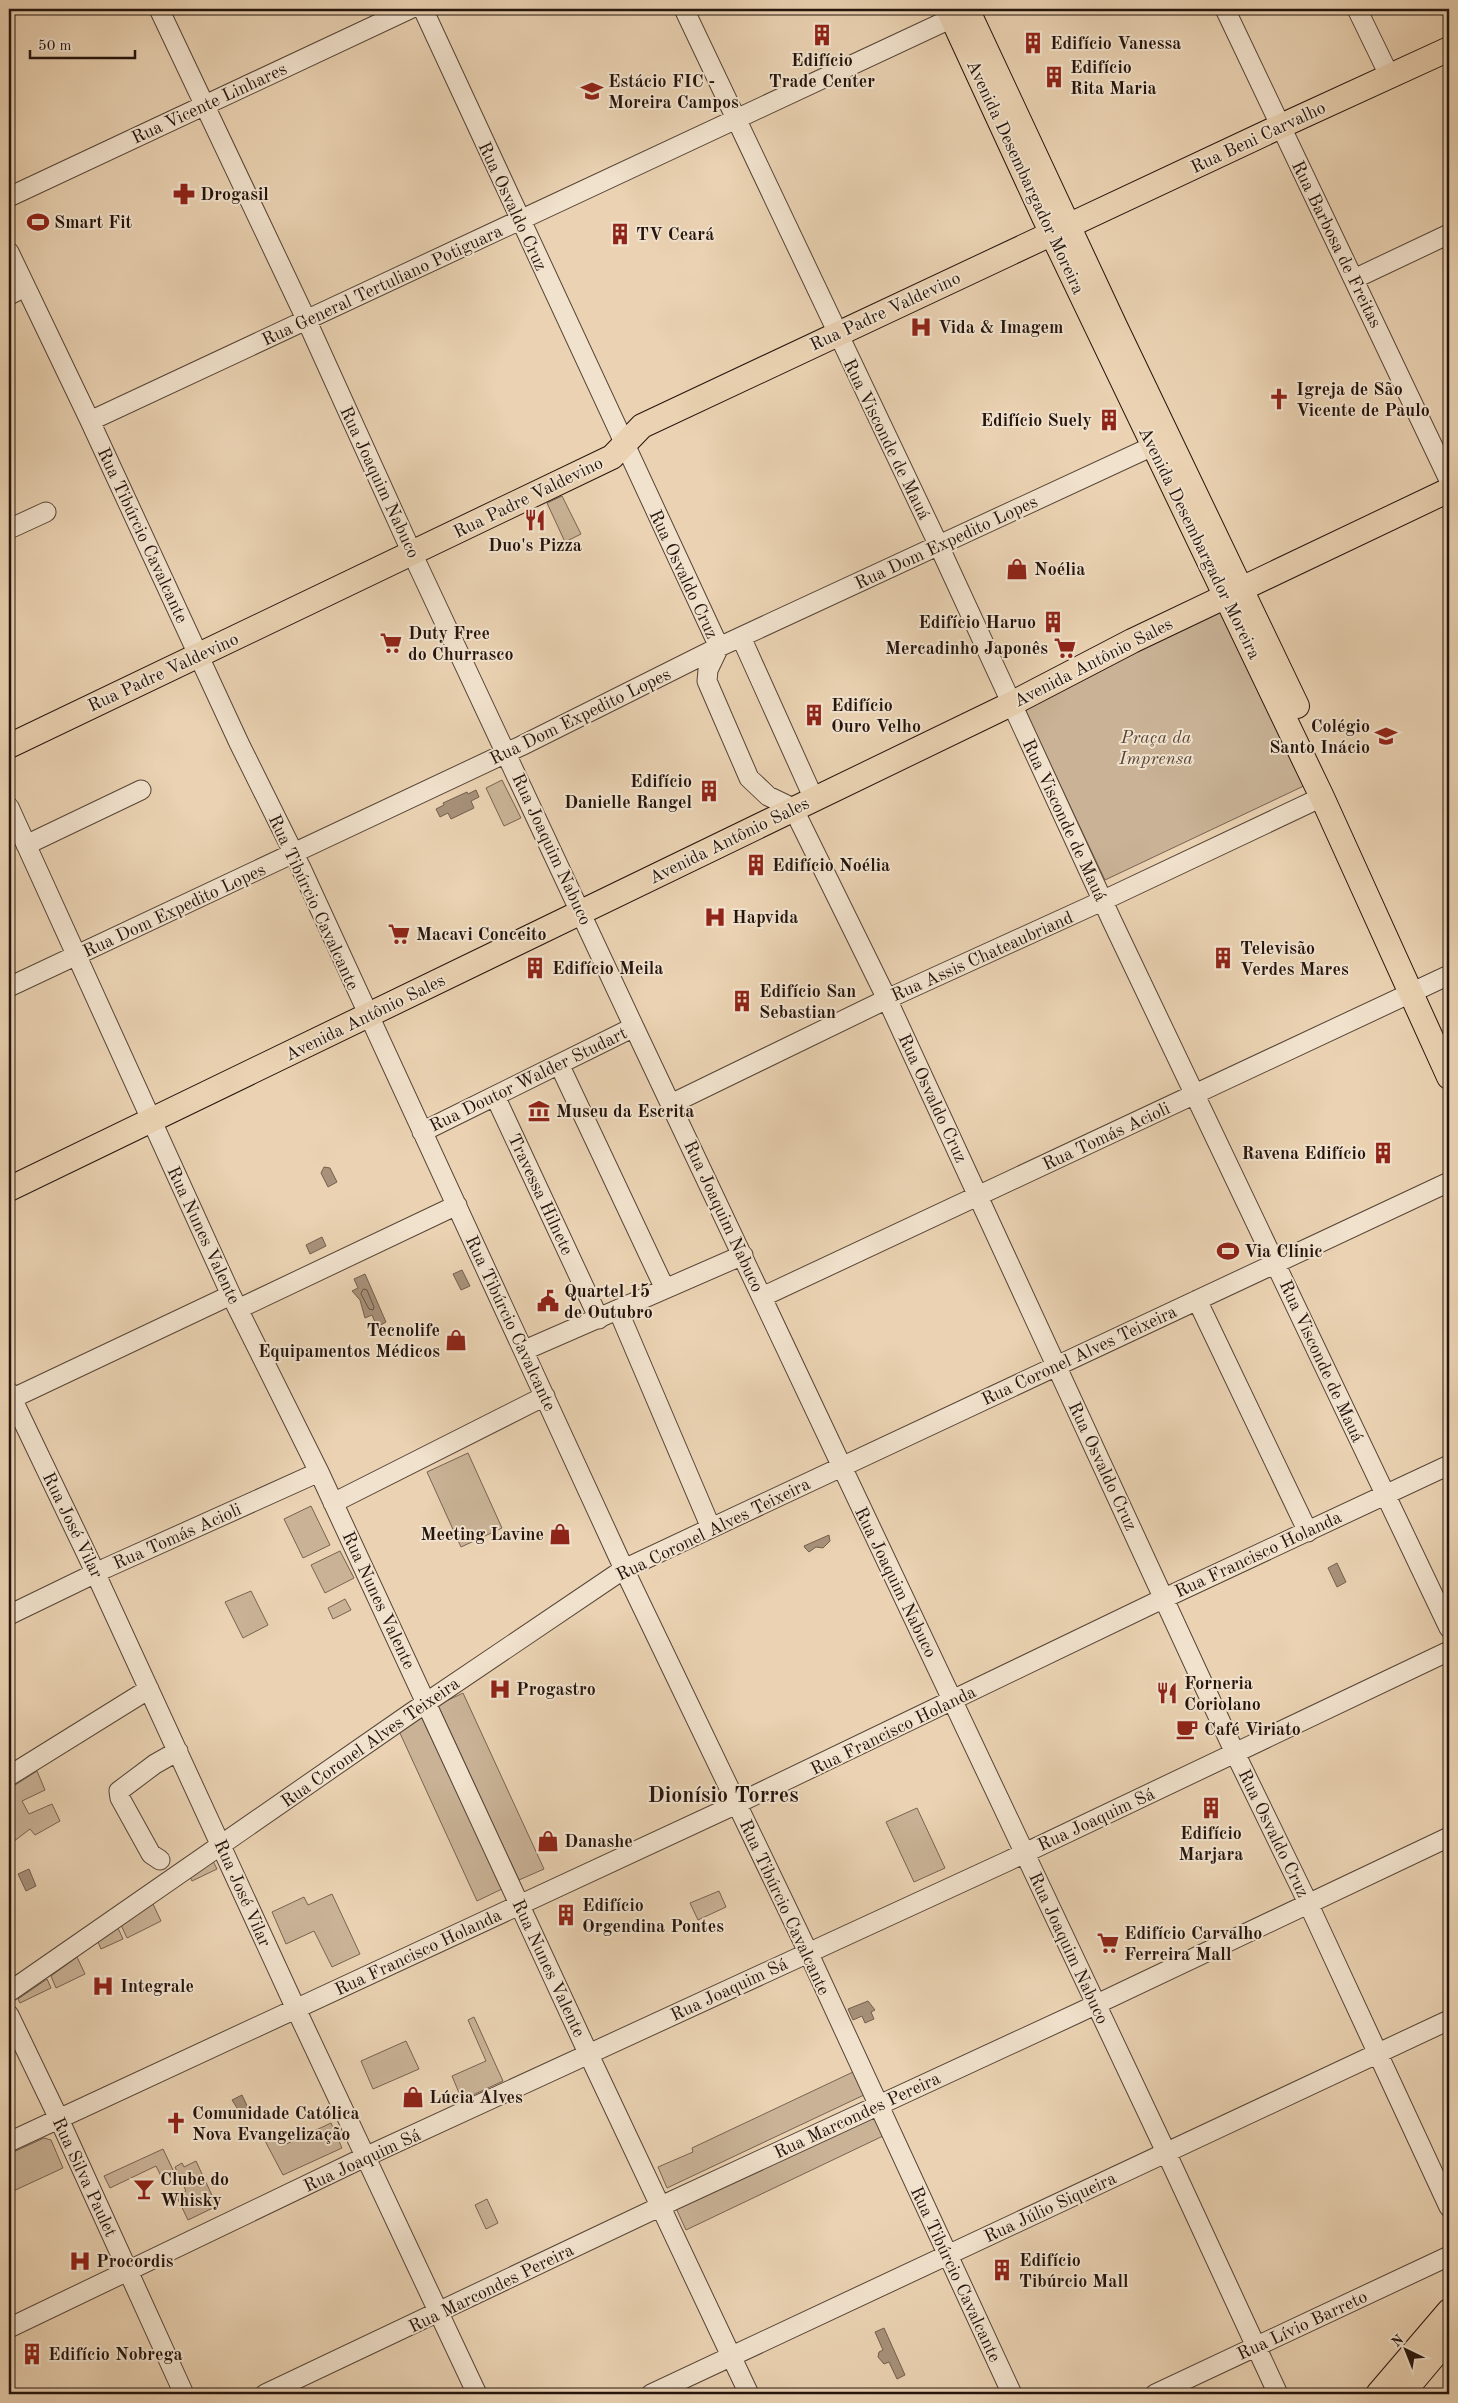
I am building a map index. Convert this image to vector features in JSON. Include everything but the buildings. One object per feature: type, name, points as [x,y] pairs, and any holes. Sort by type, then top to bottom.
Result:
[{"type":"main road","name":"Avenida Desembargador Moreira","points":[[961,11],[1060,229],[1234,592],[1418,990],[1449,1078]]},
{"type":"main road","name":"Rua Beni Carvalho","points":[[1060,229],[1449,50]]},
{"type":"main road","name":"Avenida Desembargador Moreira","points":[[1060,229],[1153,446],[1234,592],[1322,797],[1418,990],[1449,1039]]},
{"type":"main road","name":"Rua Padre Valdevino","points":[[9,746],[612,457],[642,426],[1060,229]]},
{"type":"main road","name":"Avenida Antônio Sales","points":[[9,1189],[1011,704],[1132,641],[1449,490]]},
{"type":"main road","points":[[1378,2394],[1449,2310]]},
{"type":"main road","points":[[1402,2394],[1449,2338]]},
{"type":"street","name":"Rua Joaquim Nabuco","points":[[159,9],[306,319],[412,553],[634,1027],[1166,2152],[1278,2394]]},
{"type":"street","name":"Rua Vicente Linhares","points":[[9,197],[410,9]]},
{"type":"street","name":"Rua Osvaldo Cruz","points":[[422,9],[719,647],[708,670],[707,681],[749,778],[768,796],[804,804]]},
{"type":"street","name":"Rua Visconde de Mauá","points":[[684,9],[939,546],[1102,901],[1449,1628]]},
{"type":"street","name":"Rua Barbosa de Freitas","points":[[1225,9],[1449,480]]},
{"type":"street","points":[[1357,9],[1390,77]]},
{"type":"street","name":"Rua General Tertuliano Potiguara","points":[[90,421],[306,319],[520,222],[961,11]]},
{"type":"street","points":[[1354,279],[1449,234]]},
{"type":"street","name":"Rua Tibúrcio Cavalcante","points":[[9,252],[17,291],[90,421],[198,656],[294,854],[367,1017],[525,1350],[624,1569],[808,1952],[1012,2394]]},
{"type":"street","name":"Rua Dom Expedito Lopes","points":[[9,987],[294,854],[719,647],[1153,446]]},
{"type":"street","points":[[9,529],[46,512]]},
{"type":"street","name":"Rua Osvaldo Cruz","points":[[741,637],[804,804],[887,999],[1236,1753],[1449,2207]]},
{"type":"street","points":[[26,844],[141,790]]},
{"type":"street","name":"Rua Assis Chateaubriand","points":[[671,1104],[887,999],[1102,901],[1322,797]]},
{"type":"street","name":"Rua Nunes Valente","points":[[9,807],[235,1302],[334,1503],[749,2394]]},
{"type":"street","name":"Rua Tomás Acioli","points":[[762,1297],[1449,975]]},
{"type":"street","name":"Rua Doutor Walder Studart","points":[[422,1132],[634,1027]]},
{"type":"street","points":[[558,1064],[665,1289]]},
{"type":"street","name":"Travessa Hilnete","points":[[495,1096],[599,1318]]},
{"type":"street","name":"Rua Coronel Alves Teixeira","points":[[9,1992],[427,1702],[624,1569],[1449,1182]]},
{"type":"street","points":[[10,1397],[235,1302],[457,1205]]},
{"type":"street","points":[[525,1350],[743,1255]]},
{"type":"street","points":[[1197,1300],[1308,1532]]},
{"type":"street","points":[[618,1310],[711,1528]]},
{"type":"street","points":[[334,1503],[545,1396]]},
{"type":"street","name":"Rua José Vilar","points":[[10,1397],[96,1573],[296,2009],[477,2394]]},
{"type":"street","name":"Rua Francisco Holanda","points":[[9,2142],[737,1804],[1164,1598],[1449,1465]]},
{"type":"street","name":"Rua Tomás Acioli","points":[[9,1615],[96,1573],[319,1472]]},
{"type":"street","name":"Rua Joaquim Sá","points":[[9,2328],[365,2157],[590,2055],[1024,1853],[1449,1651]]},
{"type":"street","points":[[9,1776],[149,1689]]},
{"type":"street","points":[[160,1860],[151,1854],[118,1791],[154,1764],[178,1751]]},
{"type":"street","name":"Rua Marcondes Pereira","points":[[265,2394],[662,2205],[1096,2004],[1449,1837]]},
{"type":"street","name":"Rua Silva Paulet","points":[[9,2015],[59,2119],[184,2394]]},
{"type":"street","name":"Rua Júlio Siqueira","points":[[651,2394],[1449,2020]]},
{"type":"street","name":"Rua Lívio Barreto","points":[[1154,2394],[1449,2256]]},
{"type":"green space","points":[[562,496],[581,534],[565,542],[547,503]]},
{"type":"green space","name":"Praça da Imprensa","points":[[1224,607],[1308,784],[1105,880],[1022,704]]},
{"type":"green space","points":[[502,780],[521,818],[504,826],[486,788]]},
{"type":"green space","points":[[468,1453],[502,1528],[461,1547],[427,1472]]},
{"type":"green space","points":[[311,1506],[330,1545],[303,1558],[284,1519]]},
{"type":"green space","points":[[340,1551],[354,1578],[325,1593],[311,1565]]},
{"type":"green space","points":[[251,1591],[268,1625],[243,1638],[225,1602]]},
{"type":"green space","points":[[345,1599],[351,1610],[333,1619],[328,1608]]},
{"type":"green space","points":[[463,1693],[544,1869],[519,1880],[438,1705]]},
{"type":"green space","points":[[420,1714],[502,1889],[477,1901],[399,1731]]},
{"type":"green space","points":[[37,1771],[45,1790],[22,1801],[29,1814],[52,1804],[60,1821],[35,1835],[30,1829],[9,1845],[9,1789]]},
{"type":"green space","points":[[917,1808],[945,1868],[914,1882],[886,1822]]},
{"type":"green space","points":[[213,1861],[217,1869],[192,1881],[190,1877]]},
{"type":"green space","points":[[719,1891],[726,1907],[698,1920],[690,1903]]},
{"type":"green space","points":[[332,1894],[360,1954],[332,1967],[314,1931],[286,1944],[272,1912],[304,1897],[308,1905]]},
{"type":"green space","points":[[152,1902],[161,1921],[127,1938],[121,1925]]},
{"type":"green space","points":[[118,1928],[123,1939],[101,1949],[98,1942]]},
{"type":"green space","points":[[77,1957],[85,1974],[56,1988],[51,1976]]},
{"type":"green space","points":[[47,1979],[51,1988],[20,2003],[18,1999]]},
{"type":"green space","points":[[474,2017],[503,2081],[462,2100],[452,2076],[486,2061],[468,2020]]},
{"type":"green space","points":[[406,2041],[419,2069],[373,2089],[361,2061]]},
{"type":"green space","points":[[853,2072],[864,2095],[667,2188],[658,2167],[693,2152],[692,2148]]},
{"type":"green space","points":[[872,2113],[883,2136],[686,2230],[675,2206]]},
{"type":"green space","points":[[331,2123],[342,2148],[283,2175],[263,2137],[275,2132],[282,2146]]},
{"type":"green space","points":[[44,2138],[51,2140],[63,2168],[9,2193],[9,2154]]},
{"type":"green space","points":[[163,2149],[173,2170],[161,2176],[156,2166],[110,2188],[104,2176]]},
{"type":"green space","points":[[196,2161],[217,2206],[188,2220],[176,2195],[186,2191],[175,2167],[182,2163],[184,2167]]},
{"type":"green space","points":[[487,2199],[498,2223],[486,2229],[475,2205]]},
{"type":"water","points":[[476,790],[479,797],[471,801],[474,808],[451,819],[448,813],[440,817],[436,809],[444,805],[443,803]]},
{"type":"water","points":[[324,1167],[330,1168],[337,1182],[328,1187],[321,1173]]},
{"type":"water","points":[[322,1237],[326,1246],[310,1254],[306,1245]]},
{"type":"water","points":[[462,1270],[470,1286],[461,1290],[453,1274]]},
{"type":"water","points":[[365,1274],[386,1322],[377,1327],[372,1315],[365,1318],[360,1300],[352,1291],[358,1288],[354,1279]]},
{"type":"water","points":[[829,1535],[830,1541],[823,1548],[816,1547],[809,1552],[804,1546]]},
{"type":"water","points":[[1337,1563],[1346,1582],[1337,1587],[1328,1568]]},
{"type":"water","points":[[29,1869],[36,1886],[26,1891],[18,1874]]},
{"type":"water","points":[[868,2001],[875,2010],[871,2012],[874,2019],[865,2023],[862,2016],[853,2020],[848,2009]]},
{"type":"water","points":[[242,2095],[250,2112],[242,2116],[232,2100]]},
{"type":"water","points":[[884,2328],[905,2375],[897,2379],[889,2362],[884,2364],[878,2357],[879,2352],[883,2350],[875,2332]]},
{"type":"place","name":"Edifício Trade Center","points":[[822,35]]},
{"type":"place","name":"Edifício Vanessa","points":[[1033,43]]},
{"type":"place","name":"Edifício Rita Maria","points":[[1054,77]]},
{"type":"place","name":"Estácio FIC - Moreira Campos","points":[[592,91]]},
{"type":"place","name":"Drogasil","points":[[184,194]]},
{"type":"place","name":"Smart Fit","points":[[38,222]]},
{"type":"place","name":"TV Ceará","points":[[620,234]]},
{"type":"place","name":"Vida & Imagem","points":[[921,327]]},
{"type":"place","name":"Igreja de São Vicente de Paulo","points":[[1279,399]]},
{"type":"place","name":"Edifício Suely","points":[[1109,420]]},
{"type":"place","name":"Duo's Pizza","points":[[535,520]]},
{"type":"place","name":"Noélia","points":[[1017,569]]},
{"type":"place","name":"Edifício Haruo","points":[[1053,622]]},
{"type":"place","name":"Duty Free do Churrasco","points":[[391,643]]},
{"type":"place","name":"Mercadinho Japonês","points":[[1065,648]]},
{"type":"place","name":"Edifício Ouro Velho","points":[[814,715]]},
{"type":"place","name":"Colégio Santo Inácio","points":[[1386,736]]},
{"type":"place","name":"Edifício Danielle Rangel","points":[[709,791]]},
{"type":"place","name":"Edifício Noélia","points":[[756,865]]},
{"type":"place","name":"Hapvida","points":[[715,917]]},
{"type":"place","name":"Macavi Conceito","points":[[399,934]]},
{"type":"place","name":"Televisão Verdes Mares","points":[[1223,958]]},
{"type":"place","name":"Edifício Meila","points":[[535,968]]},
{"type":"place","name":"Edifício San Sebastian","points":[[742,1001]]},
{"type":"place","name":"Museu da Escrita","points":[[539,1111]]},
{"type":"place","name":"Ravena Edifício","points":[[1383,1153]]},
{"type":"place","name":"Via Clinic","points":[[1228,1251]]},
{"type":"place","name":"Quartel 15 de Outubro","points":[[548,1301]]},
{"type":"place","name":"Tecnolife Equipamentos Médicos","points":[[456,1340]]},
{"type":"place","name":"Meeting Lavine","points":[[560,1534]]},
{"type":"place","name":"Progastro","points":[[500,1689]]},
{"type":"place","name":"Forneria Coriolano","points":[[1167,1693]]},
{"type":"place","name":"Café Viriato","points":[[1187,1729]]},
{"type":"place","name":"Edifício Marjara","points":[[1211,1808]]},
{"type":"place","name":"Danashe","points":[[548,1841]]},
{"type":"place","name":"Edifício Orgendina Pontes","points":[[566,1915]]},
{"type":"place","name":"Edifício Carvalho Ferreira Mall","points":[[1108,1943]]},
{"type":"place","name":"Integrale","points":[[103,1986]]},
{"type":"place","name":"Lúcia Alves","points":[[413,2097]]},
{"type":"place","name":"Comunidade Católica Nova Evangelização","points":[[176,2123]]},
{"type":"place","name":"Clube do Whisky","points":[[144,2189]]},
{"type":"place","name":"Procordis","points":[[80,2261]]},
{"type":"place","name":"Edifício Tibúrcio Mall","points":[[1002,2270]]},
{"type":"place","name":"Edifício Nobrega","points":[[32,2354]]},
{"type":"district","name":"Dionísio Torres","points":[[723,1794]]}]
